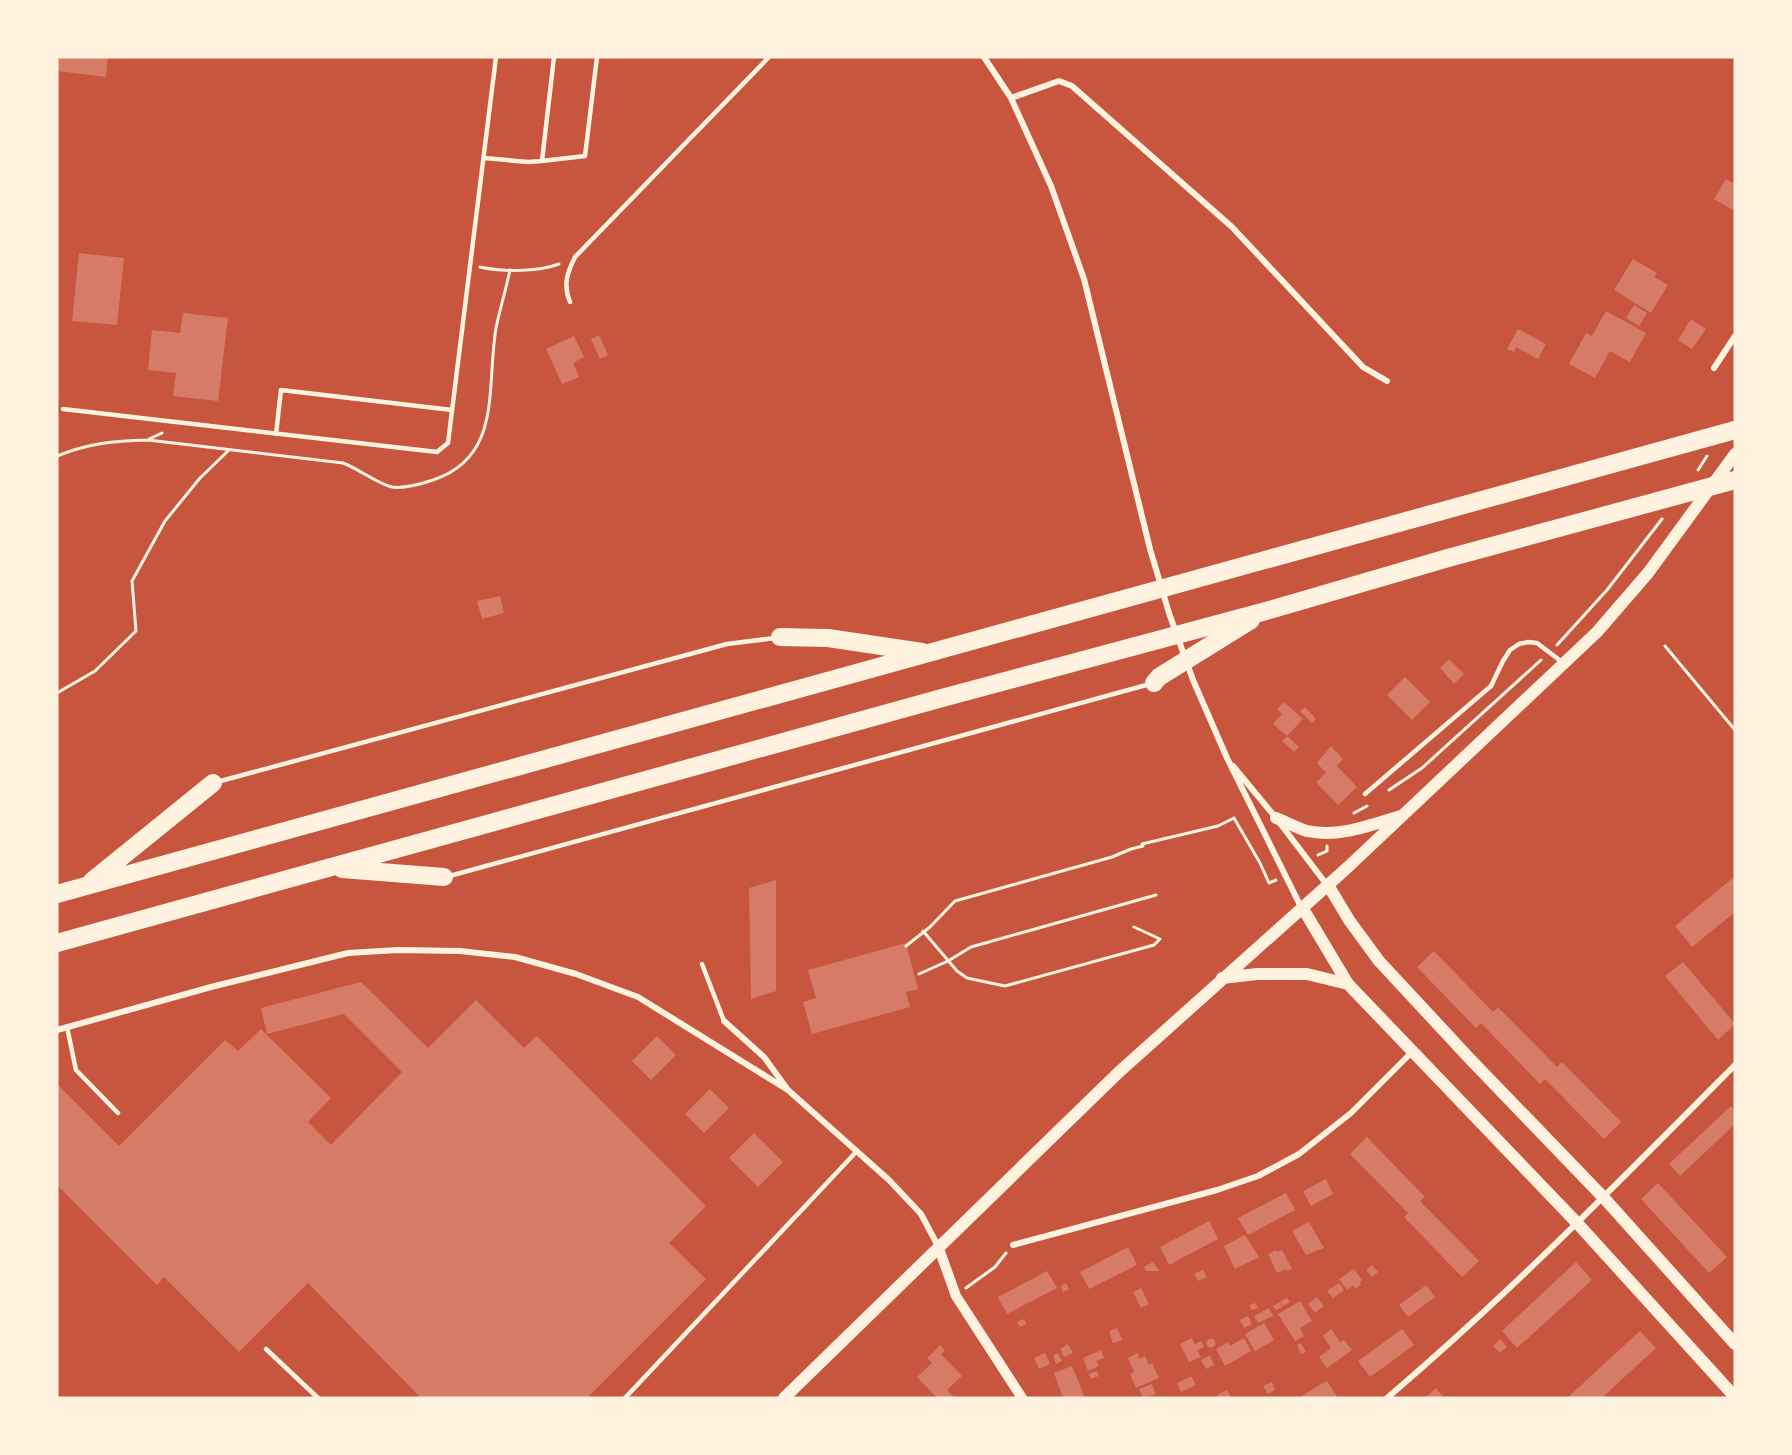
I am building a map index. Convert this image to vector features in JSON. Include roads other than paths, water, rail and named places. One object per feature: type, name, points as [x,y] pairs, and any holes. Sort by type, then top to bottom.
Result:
[{"type":"highway","points":[[57,894],[1735,430]]},
{"type":"highway","points":[[57,943],[1735,480]]},
{"type":"highway","points":[[1154,683],[1159,677],[1266,611]]},
{"type":"highway","points":[[780,637],[828,638],[930,653]]},
{"type":"highway","points":[[86,886],[213,783]]},
{"type":"highway","points":[[328,868],[444,877]]},
{"type":"main road","points":[[784,1398],[1119,1072],[1328,885],[1605,624],[1648,573],[1735,453]]},
{"type":"main road","points":[[1276,818],[1306,831],[1327,832],[1349,831],[1405,814]]},
{"type":"main road","points":[[1328,885],[1349,920],[1379,961],[1604,1197],[1735,1344]]},
{"type":"main road","points":[[1302,908],[1348,984],[1578,1224],[1735,1397]]},
{"type":"main road","points":[[1222,978],[1307,975],[1348,984]]},
{"type":"street","points":[[984,57],[1011,98],[1051,186],[1084,279],[1150,549],[1169,613],[1193,680],[1227,758],[1302,908]]},
{"type":"street","points":[[1011,98],[1059,81],[1072,86],[1232,227],[1363,367],[1387,381]]},
{"type":"street","points":[[1714,368],[1735,336]]},
{"type":"street","points":[[1227,758],[1328,885]]},
{"type":"street","points":[[57,1030],[211,987],[348,953],[398,950],[460,951],[515,957],[576,974],[638,997],[788,1090],[889,1180],[921,1214],[938,1246],[956,1296],[1022,1398]]},
{"type":"street","points":[[724,1021],[764,1057],[788,1090]]},
{"type":"street","points":[[1013,1245],[1217,1190],[1258,1176],[1299,1154],[1351,1113],[1412,1052]]},
{"type":"street","points":[[1386,1398],[1439,1353],[1578,1224],[1735,1065]]},
{"type":"lane","points":[[63,408],[437,452],[448,443],[496,57]]},
{"type":"lane","points":[[542,161],[554,57]]},
{"type":"lane","points":[[484,158],[528,162],[585,156],[597,57]]},
{"type":"lane","points":[[570,302],[566,278],[575,258],[769,57]]},
{"type":"lane","points":[[276,434],[281,390],[452,410]]},
{"type":"lane","points":[[213,783],[727,644],[780,637]]},
{"type":"lane","points":[[1365,794],[1491,686],[1510,650],[1519,644],[1537,643],[1564,663]]},
{"type":"lane","points":[[444,877],[1154,683]]},
{"type":"lane","points":[[702,964],[724,1021]]},
{"type":"lane","points":[[67,1027],[76,1070],[118,1113]]},
{"type":"lane","points":[[625,1398],[857,1151]]},
{"type":"lane","points":[[266,1349],[318,1398]]}]
